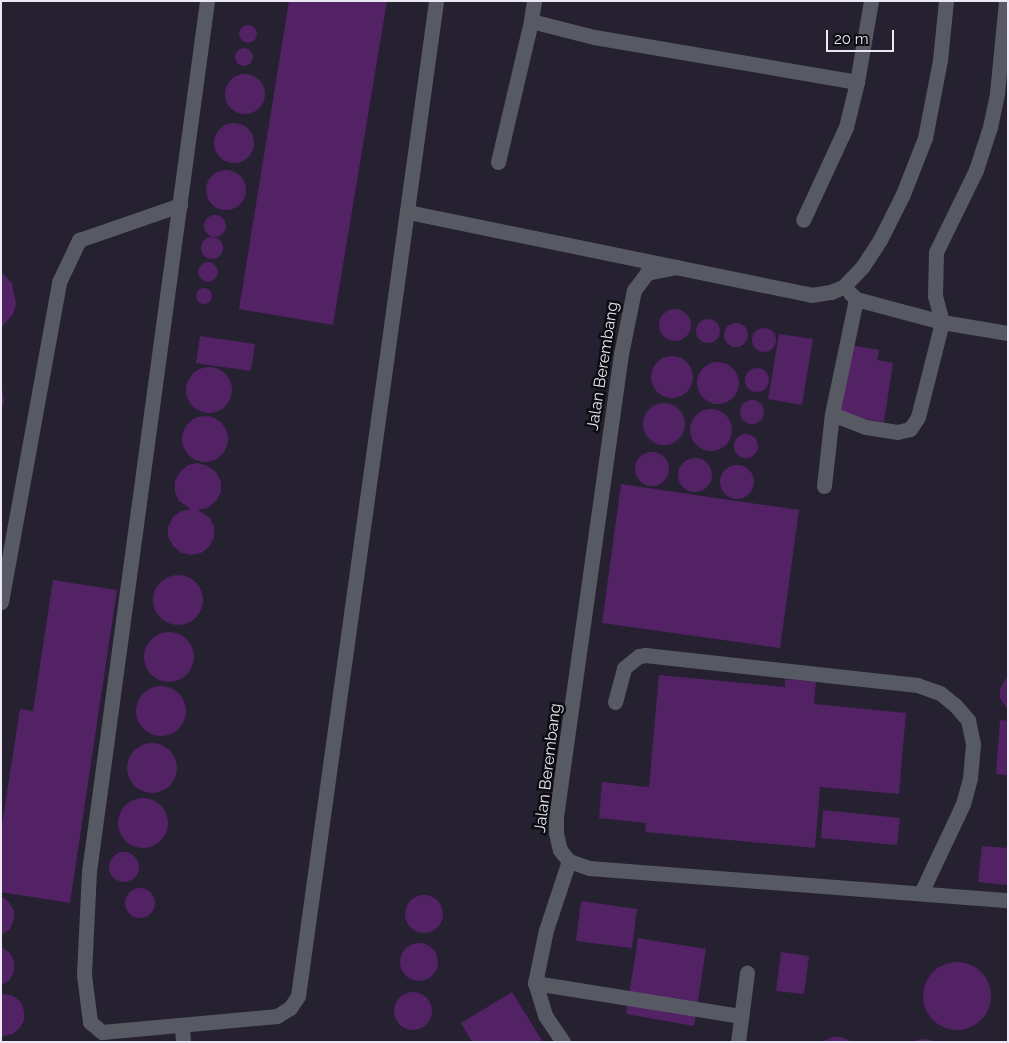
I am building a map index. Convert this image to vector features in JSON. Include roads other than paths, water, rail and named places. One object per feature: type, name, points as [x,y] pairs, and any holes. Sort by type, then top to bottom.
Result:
[{"type":"lane","points":[[207,1],[89,871],[84,975],[89,1017],[93,1026],[102,1032],[277,1016],[290,1008],[298,996],[347,631],[408,212],[436,1]]},
{"type":"lane","points":[[498,162],[534,1]]},
{"type":"lane","points":[[803,220],[846,126],[857,82],[871,1]]},
{"type":"lane","points":[[408,212],[812,295],[831,292],[843,287],[863,266],[880,240],[903,194],[924,138],[940,60],[946,1]]},
{"type":"lane","points":[[832,414],[866,427],[897,432],[910,429],[918,417],[942,322],[935,296],[936,252],[976,170],[990,127],[997,93],[1006,1]]},
{"type":"lane","points":[[531,21],[594,37],[857,82]]},
{"type":"lane","points":[[1,602],[59,282],[79,240],[180,205]]},
{"type":"lane","name":"Jalan Berembang","points":[[569,861],[557,843],[556,819],[621,354],[634,290],[647,273],[677,268]]},
{"type":"lane","points":[[843,287],[856,299],[942,322],[1008,334]]},
{"type":"lane","points":[[824,486],[832,414],[856,299]]},
{"type":"lane","points":[[615,702],[619,679],[624,668],[639,656],[645,655],[917,685],[940,693],[955,705],[968,720],[973,744],[970,778],[963,804],[921,893]]},
{"type":"lane","points":[[564,1042],[545,1015],[536,982],[546,930],[569,861],[589,868],[1008,900]]},
{"type":"lane","points":[[738,1042],[747,973]]},
{"type":"lane","points":[[536,982],[741,1016]]},
{"type":"lane","points":[[182,1025],[183,1042]]}]
